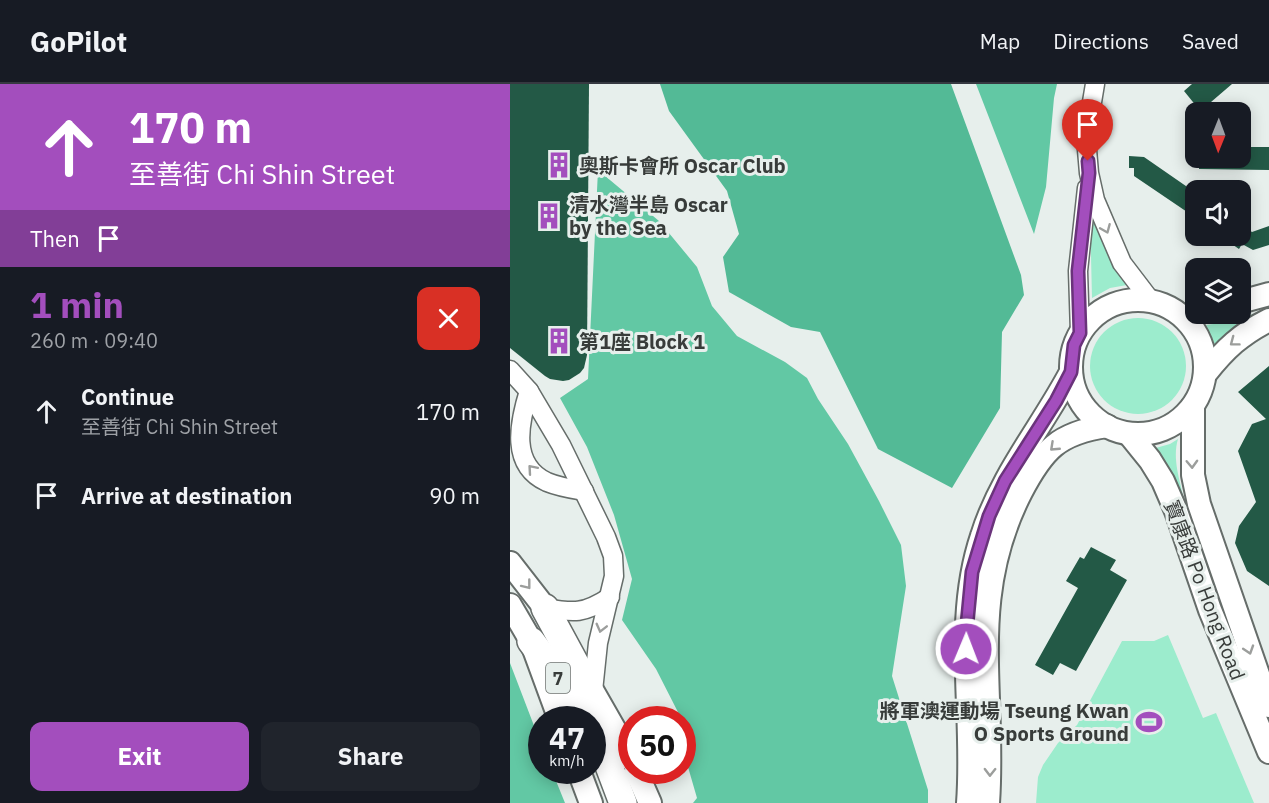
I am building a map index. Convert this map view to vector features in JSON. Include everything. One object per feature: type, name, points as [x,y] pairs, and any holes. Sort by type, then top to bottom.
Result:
[{"type":"highway","name":"7","points":[[545,608],[586,680],[597,734],[618,802]]},
{"type":"highway","name":"7","points":[[531,640],[557,676],[572,706]]},
{"type":"highway","name":"7","points":[[606,777],[618,802]]},
{"type":"main road","points":[[1251,299],[1269,294]]},
{"type":"main road","points":[[1130,300],[1151,301],[1184,309],[1198,335],[1206,360],[1206,373],[1199,396],[1181,419],[1165,429],[1148,434],[1129,434],[1107,426],[1082,404],[1074,388],[1071,372],[1074,345],[1093,317],[1109,306],[1130,300]]},
{"type":"main road","points":[[1206,373],[1227,347],[1269,320]]},
{"type":"main road","points":[[968,803],[970,761],[967,624],[969,594],[977,553],[998,494],[1056,401],[1071,372]]},
{"type":"main road","name":"寶康路 Po Hong Road","points":[[1193,406],[1193,475],[1198,504],[1269,706]]},
{"type":"main road","points":[[988,803],[990,758],[986,617],[991,577],[1001,539],[1017,499],[1043,458],[1059,441],[1071,434],[1085,429],[1107,426]]},
{"type":"main road","name":"寶康路 Po Hong Road","points":[[1129,434],[1163,481],[1176,511],[1210,610],[1269,752]]},
{"type":"main road","points":[[510,563],[545,608]]},
{"type":"main road","points":[[510,606],[531,640],[555,706]]},
{"type":"main road","points":[[586,680],[618,736]]},
{"type":"main road","points":[[584,784],[591,803]]},
{"type":"main road","points":[[642,784],[650,803]]},
{"type":"street","points":[[1095,84],[1086,138],[1089,173],[1095,200],[1122,263],[1151,301]]},
{"type":"street","points":[[1080,333],[1078,271],[1089,173]]},
{"type":"street","points":[[510,370],[529,391],[561,445],[613,556],[614,576],[610,597],[586,680]]},
{"type":"street","points":[[529,391],[521,415],[519,435],[519,444],[527,466],[538,477],[549,483],[584,491]]},
{"type":"street","points":[[545,608],[568,611],[586,610],[610,597]]},
{"type":"shaded area","points":[[660,84],[951,84],[1021,275],[1024,295],[1002,332],[1000,408],[952,488],[878,449],[820,332],[791,327],[729,292],[723,257],[739,234],[727,191],[669,111]]},
{"type":"shaded area","points":[[976,84],[1057,84],[1046,187],[1034,234]]},
{"type":"shaded area","points":[[598,170],[659,221],[697,267],[712,306],[737,336],[785,362],[807,378],[848,444],[879,501],[901,545],[906,586],[892,676],[928,790],[928,803],[693,803],[697,798],[693,784],[696,784],[696,706],[675,706],[656,669],[622,620],[632,579],[614,515],[587,447],[560,398],[588,379]]},
{"type":"shaded area","points":[[1090,214],[1094,214],[1105,247],[1127,285],[1110,288],[1092,298]]},
{"type":"shaded area","points":[[1269,308],[1269,313],[1216,347],[1206,325],[1251,324],[1251,315]]},
{"type":"shaded area","points":[[1138,318],[1156,322],[1172,332],[1182,348],[1186,366],[1182,384],[1172,400],[1156,410],[1138,414],[1120,410],[1104,400],[1094,384],[1090,366],[1094,348],[1104,332],[1120,322]]},
{"type":"shaded area","points":[[1178,439],[1176,462],[1184,500],[1181,502],[1152,449]]},
{"type":"shaded area","name":"將軍澳運動場 Tseung Kwan O Sports Ground","points":[[1168,635],[1203,718],[1216,713],[1254,803],[1036,803],[1038,777],[1043,765],[1058,743],[1077,725],[1122,641],[1154,641]]},
{"type":"shaded area","points":[[510,663],[528,710],[528,784],[557,784],[565,803],[510,803]]},
{"type":"building","name":"清水灣半島 Oscar by the Sea","points":[[510,84],[589,84],[587,355],[584,368],[569,380],[550,379],[510,348]]},
{"type":"building","points":[[1192,84],[1232,84],[1211,102],[1193,102],[1184,91]]},
{"type":"building","points":[[1251,147],[1269,147],[1269,170],[1199,169],[1251,168]]},
{"type":"building","points":[[1129,156],[1144,157],[1185,185],[1185,211],[1134,176],[1134,168],[1129,168]]},
{"type":"building","points":[[1269,226],[1269,245],[1253,250],[1246,246],[1251,246],[1251,231]]},
{"type":"building","points":[[1269,366],[1269,586],[1247,571],[1235,543],[1239,526],[1256,502],[1238,451],[1252,424],[1266,419],[1238,392]]},
{"type":"building","points":[[1091,547],[1116,560],[1110,570],[1127,580],[1076,671],[1060,663],[1053,675],[1035,665],[1078,588],[1066,581],[1080,557],[1084,559]]},
{"type":"place","name":"奧斯卡會所 Oscar Club","points":[[559,165]]},
{"type":"place","name":"清水灣半島 Oscar by the Sea","points":[[549,216]]},
{"type":"place","name":"第1座 Block 1","points":[[559,341]]},
{"type":"place","name":"將軍澳運動場 Tseung Kwan O Sports Ground","points":[[1149,722]]},
{"type":"route","points":[[966,649],[969,594],[981,536],[1005,481],[1056,401],[1071,372],[1071,358],[1080,333],[1078,271],[1089,173],[1088,161]]}]
